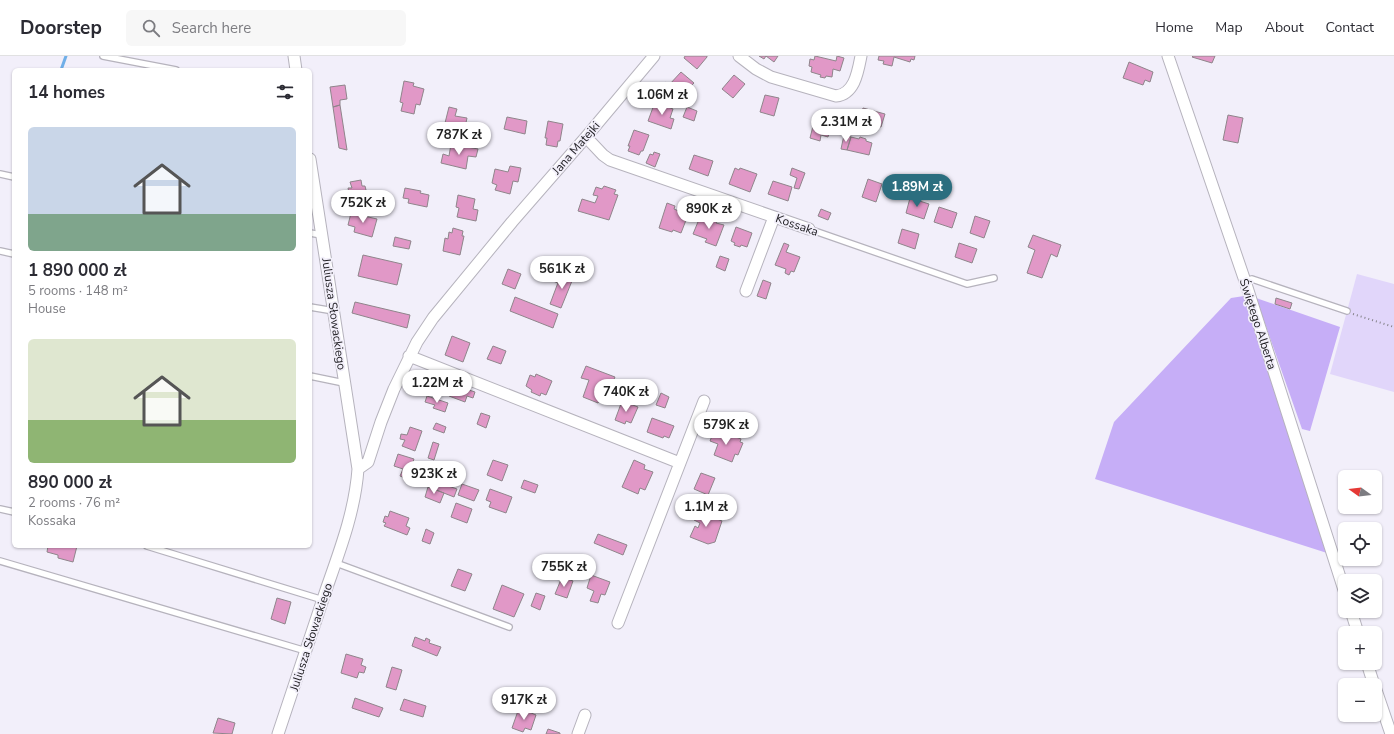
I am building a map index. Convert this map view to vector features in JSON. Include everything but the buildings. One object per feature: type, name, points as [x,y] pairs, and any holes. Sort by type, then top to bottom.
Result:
[{"type":"street","points":[[294,56],[296,68]]},
{"type":"street","name":"Jana Matejki","points":[[409,356],[433,318],[512,222],[654,56]]},
{"type":"street","points":[[739,56],[756,69],[771,77],[836,96],[844,93],[853,84],[856,78],[861,56]]},
{"type":"street","name":"Świętego Alberta","points":[[1168,56],[1245,281],[1339,574]]},
{"type":"street","name":"Kossaka","points":[[586,137],[603,155],[610,160],[809,229]]},
{"type":"street","name":"Juliusza Słowackiego","points":[[278,734],[336,562],[357,490],[358,469],[312,172]]},
{"type":"street","points":[[746,291],[774,217]]},
{"type":"street","points":[[358,469],[368,462],[394,388],[409,356],[680,463]]},
{"type":"street","points":[[618,623],[704,401]]},
{"type":"street","points":[[1382,707],[1391,734]]},
{"type":"street","points":[[578,734],[584,715]]},
{"type":"lane","points":[[103,56],[166,68]]},
{"type":"lane","points":[[0,174],[12,177]]},
{"type":"lane","name":"Kossaka","points":[[809,229],[967,284],[994,278]]},
{"type":"lane","points":[[312,233],[322,235]]},
{"type":"lane","points":[[0,251],[12,254]]},
{"type":"lane","points":[[1245,281],[1252,279],[1347,311]]},
{"type":"lane","points":[[312,307],[334,311]]},
{"type":"lane","points":[[312,376],[344,383]]},
{"type":"lane","points":[[0,509],[12,512]]},
{"type":"lane","points":[[154,548],[323,600]]},
{"type":"lane","points":[[0,561],[306,651]]},
{"type":"lane","points":[[336,562],[509,627]]},
{"type":"path","points":[[1347,311],[1394,327]]},
{"type":"shaded area","points":[[1357,274],[1394,284],[1394,392],[1330,374]]},
{"type":"shaded area","points":[[1244,296],[1327,553],[1095,479],[1114,422],[1231,298]]},
{"type":"shaded area","points":[[1256,298],[1340,327],[1310,431],[1302,429]]},
{"type":"waterway","points":[[62,68],[66,56]]}]
